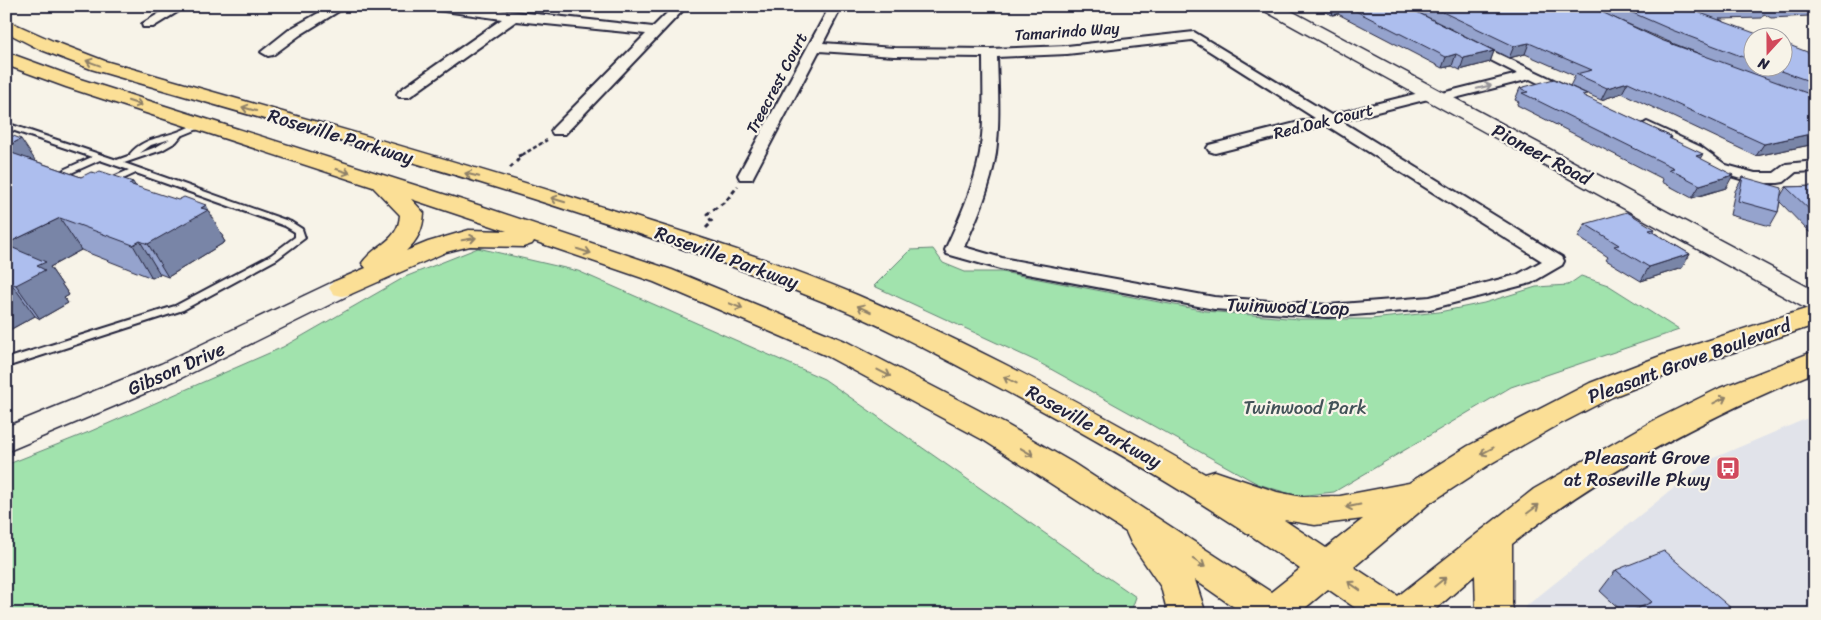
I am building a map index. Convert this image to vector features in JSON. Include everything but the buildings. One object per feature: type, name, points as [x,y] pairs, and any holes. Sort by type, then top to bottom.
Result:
[{"type":"main road","name":"Roseville Parkway","points":[[6,25],[46,45],[98,65],[493,180],[690,242],[847,301],[943,346],[1061,406],[1175,471],[1328,568],[1394,614]]},
{"type":"main road","name":"Roseville Parkway","points":[[6,58],[73,83],[472,211],[554,241],[662,276],[835,348],[996,433],[1130,516],[1272,613]]},
{"type":"main road","points":[[342,288],[406,238],[412,225],[412,213],[381,183]]},
{"type":"main road","points":[[342,288],[472,211],[518,188]]},
{"type":"main road","points":[[342,288],[437,247],[469,238],[487,236],[554,241]]},
{"type":"main road","name":"Pleasant Grove Boulevard","points":[[1272,613],[1418,494],[1479,455],[1601,390],[1743,337],[1815,315]]},
{"type":"main road","points":[[1403,614],[1494,538],[1546,498],[1664,429],[1731,395],[1815,361]]},
{"type":"main road","points":[[1175,471],[1288,507],[1314,511],[1336,509],[1418,494]]},
{"type":"main road","points":[[1130,516],[1178,582],[1187,614]]},
{"type":"main road","points":[[1494,538],[1493,604],[1495,614]]},
{"type":"street","points":[[148,24],[181,6]]},
{"type":"street","points":[[268,52],[294,32],[341,6]]},
{"type":"street","points":[[437,6],[513,17],[657,30]]},
{"type":"street","points":[[560,131],[681,6]]},
{"type":"street","name":"Treecrest Court","points":[[746,175],[836,6]]},
{"type":"street","name":"Pioneer Road","points":[[1269,6],[1815,302]]},
{"type":"street","points":[[404,94],[513,17]]},
{"type":"street","name":"Tamarindo Way","points":[[814,47],[894,52],[990,53],[1068,50],[1194,36],[1328,120]]},
{"type":"street","points":[[1456,38],[1512,67],[1585,99]]},
{"type":"street","name":"Twinwood Loop","points":[[990,53],[991,110],[988,154],[974,206],[954,250],[1000,263],[1214,303],[1328,311],[1430,303],[1524,279],[1555,261],[1328,120]]},
{"type":"street","points":[[1430,94],[1512,67]]},
{"type":"street","points":[[1430,94],[1530,75]]},
{"type":"street","name":"Red Oak Court","points":[[1215,148],[1430,94]]},
{"type":"street","points":[[1636,122],[1695,150],[1720,168],[1754,178],[1778,178],[1792,167],[1815,166]]},
{"type":"street","name":"Gibson Drive","points":[[6,440],[44,426],[171,371],[342,288]]},
{"type":"lane","points":[[6,125],[288,224],[299,231],[300,238],[274,257],[179,308],[6,363]]},
{"type":"lane","points":[[117,163],[134,155],[158,148],[175,140],[178,134],[200,125]]},
{"type":"lane","points":[[64,190],[57,186],[56,182],[60,176],[99,157]]},
{"type":"lane","points":[[101,185],[135,170]]},
{"type":"path","points":[[493,180],[516,163],[516,157],[529,152],[560,131]]},
{"type":"path","points":[[690,242],[712,222],[707,214],[726,201],[746,175]]},
{"type":"shaded area","points":[[1815,415],[1815,614],[1526,614],[1525,607],[1709,460]]},
{"type":"green space","points":[[478,248],[578,271],[824,379],[1136,597],[1130,614],[6,614],[6,465],[89,432],[283,347],[405,277]]},
{"type":"green space","name":"Twinwood Park","points":[[933,249],[943,263],[965,272],[1002,272],[1206,311],[1299,319],[1371,319],[1439,312],[1484,303],[1536,287],[1568,285],[1581,276],[1608,285],[1679,330],[1511,387],[1334,492],[1297,496],[1258,484],[1038,362],[874,286],[910,250]]},
{"type":"place","name":"Pleasant Grove at Roseville Pkwy","points":[[1728,468]]}]
